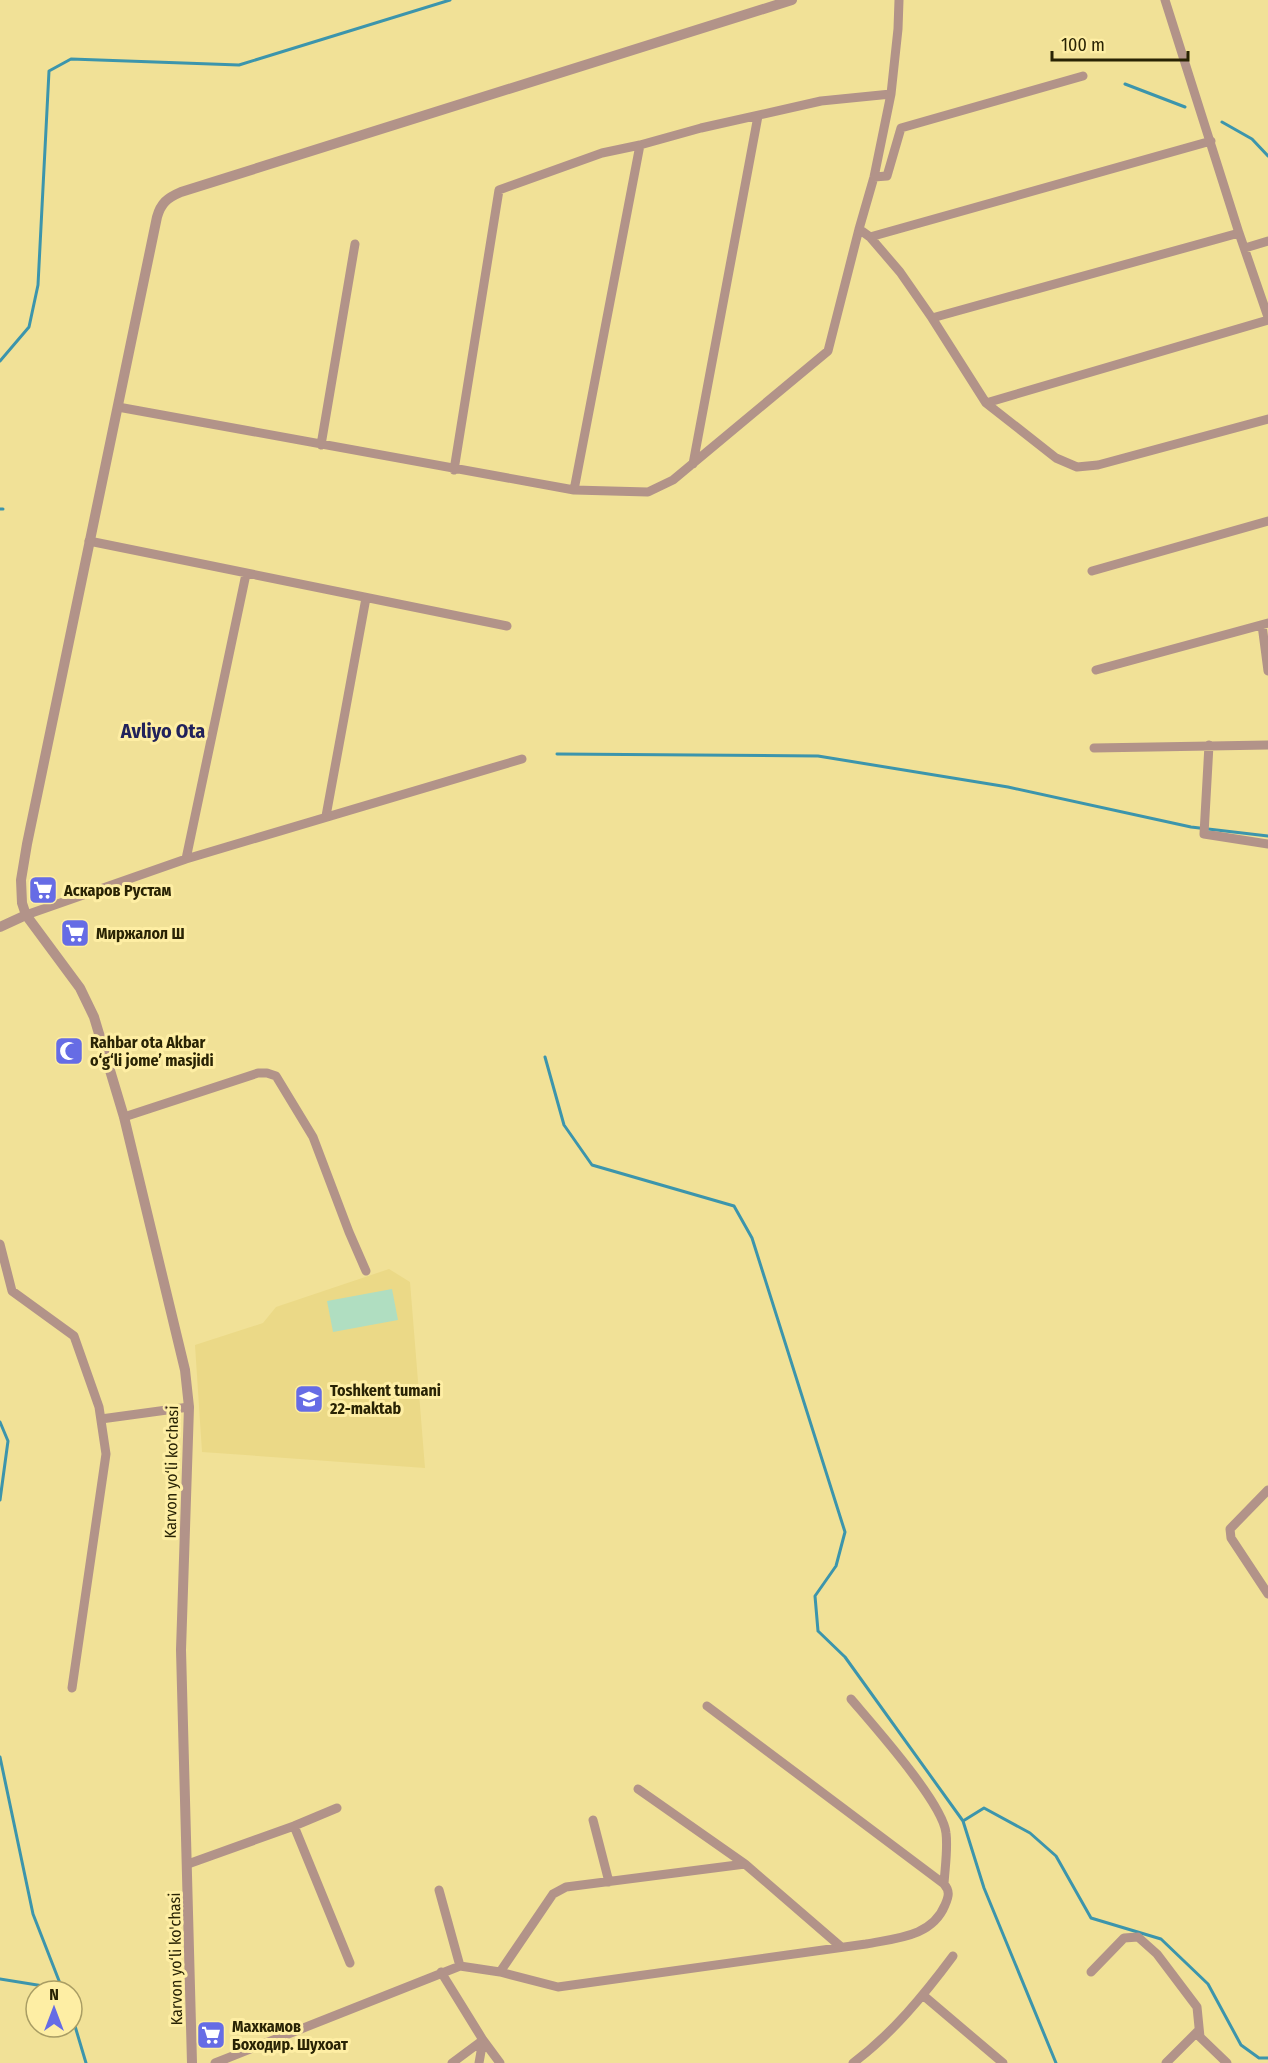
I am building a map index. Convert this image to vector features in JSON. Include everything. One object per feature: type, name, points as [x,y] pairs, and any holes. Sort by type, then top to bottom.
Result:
[{"type":"street","points":[[26,915],[21,891],[22,868],[157,217],[167,198],[195,187],[792,0]]},
{"type":"street","points":[[118,407],[454,470],[574,490],[648,492],[674,480],[828,351],[874,177],[891,94],[899,0]]},
{"type":"street","points":[[986,402],[1268,319],[1165,0]]},
{"type":"street","points":[[874,177],[886,176],[901,128],[1083,76]]},
{"type":"street","points":[[454,470],[498,190],[602,153],[640,146],[701,128],[821,101],[891,94]]},
{"type":"street","points":[[693,464],[758,116]]},
{"type":"street","points":[[870,237],[1211,141]]},
{"type":"street","points":[[574,490],[640,146]]},
{"type":"street","points":[[859,229],[870,237],[900,272],[986,402],[1044,450],[1070,465],[1083,468],[1268,419]]},
{"type":"street","points":[[932,318],[1239,233]]},
{"type":"street","points":[[1245,248],[1268,241]]},
{"type":"street","points":[[321,445],[355,244]]},
{"type":"street","points":[[1092,571],[1268,521]]},
{"type":"street","points":[[89,541],[507,626]]},
{"type":"street","points":[[186,859],[246,574]]},
{"type":"street","points":[[326,816],[366,598]]},
{"type":"street","points":[[1096,670],[1265,624],[1268,670]]},
{"type":"street","points":[[1209,745],[1204,834],[1268,844]]},
{"type":"street","points":[[1094,748],[1268,745]]},
{"type":"street","points":[[0,927],[26,915],[186,859],[522,759]]},
{"type":"street","name":"Karvon yo‘li ko'chasi","points":[[26,915],[80,988],[94,1017],[124,1117],[185,1370],[189,1407],[181,1650],[192,2063]]},
{"type":"street","points":[[124,1117],[258,1073],[276,1076],[313,1137],[366,1271]]},
{"type":"street","points":[[0,1244],[12,1291],[74,1336],[99,1407],[101,1419],[106,1454],[72,1688]]},
{"type":"street","points":[[101,1419],[189,1407]]},
{"type":"street","points":[[1268,1490],[1230,1529],[1231,1538],[1268,1594]]},
{"type":"street","points":[[851,1699],[919,1782],[944,1822],[946,1834],[944,1884]]},
{"type":"street","points":[[214,2063],[460,1966],[500,1972],[558,1987],[908,1936],[927,1928],[941,1916],[948,1898],[948,1889],[944,1884],[706,1706]]},
{"type":"street","points":[[638,1789],[745,1864],[840,1946]]},
{"type":"street","points":[[188,1864],[337,1808]]},
{"type":"street","points":[[593,1820],[609,1882]]},
{"type":"street","points":[[294,1826],[350,1964]]},
{"type":"street","points":[[500,1972],[553,1894],[566,1887],[745,1864]]},
{"type":"street","points":[[439,1890],[460,1966]]},
{"type":"street","points":[[1091,1972],[1124,1938],[1138,1937],[1157,1954],[1197,2007],[1200,2037],[1227,2063]]},
{"type":"street","points":[[853,2063],[924,1996],[953,1956]]},
{"type":"street","points":[[441,1972],[500,2063]]},
{"type":"street","points":[[924,1996],[1003,2063]]},
{"type":"street","points":[[1166,2063],[1199,2030]]},
{"type":"street","points":[[452,2063],[483,2040]]},
{"type":"street","points":[[479,2063],[483,2040]]},
{"type":"shaded area","name":"Toshkent tumani 22-maktab","points":[[389,1269],[410,1282],[425,1468],[202,1452],[195,1345],[263,1323],[276,1307]]},
{"type":"green space","points":[[392,1289],[398,1320],[333,1332],[327,1301]]},
{"type":"waterway","points":[[0,361],[29,327],[38,285],[49,71],[71,59],[239,65],[450,0]]},
{"type":"waterway","points":[[1125,84],[1185,107]]},
{"type":"waterway","points":[[1222,122],[1252,139],[1268,156]]},
{"type":"waterway","points":[[557,754],[818,756],[1008,787],[1191,827],[1268,836]]},
{"type":"waterway","points":[[545,1057],[564,1125],[592,1165],[734,1206],[752,1238],[845,1532],[836,1566],[815,1596],[818,1631],[845,1657],[963,1821],[984,1888],[1056,2063]]},
{"type":"waterway","points":[[0,1422],[8,1441],[0,1500]]},
{"type":"waterway","points":[[0,1757],[33,1914],[58,1979]]},
{"type":"waterway","points":[[963,1821],[984,1808],[1030,1833],[1056,1856],[1091,1918],[1161,1939],[1208,1984],[1241,2045],[1259,2058],[1268,2058]]},
{"type":"waterway","points":[[0,1979],[24,1983]]},
{"type":"waterway","points":[[79,2039],[86,2063]]},
{"type":"place","name":"Аскаров Рустам","points":[[43,890]]},
{"type":"place","name":"Миржалол Ш","points":[[75,933]]},
{"type":"place","name":"Rahbar ota Akbar o‘g‘li jome’ masjidi","points":[[69,1051]]},
{"type":"place","name":"Toshkent tumani 22-maktab","points":[[309,1399]]},
{"type":"place","name":"Махкамов Боходир. Шухоат","points":[[211,2035]]},
{"type":"district","name":"Avliyo Ota","points":[[163,731]]}]
